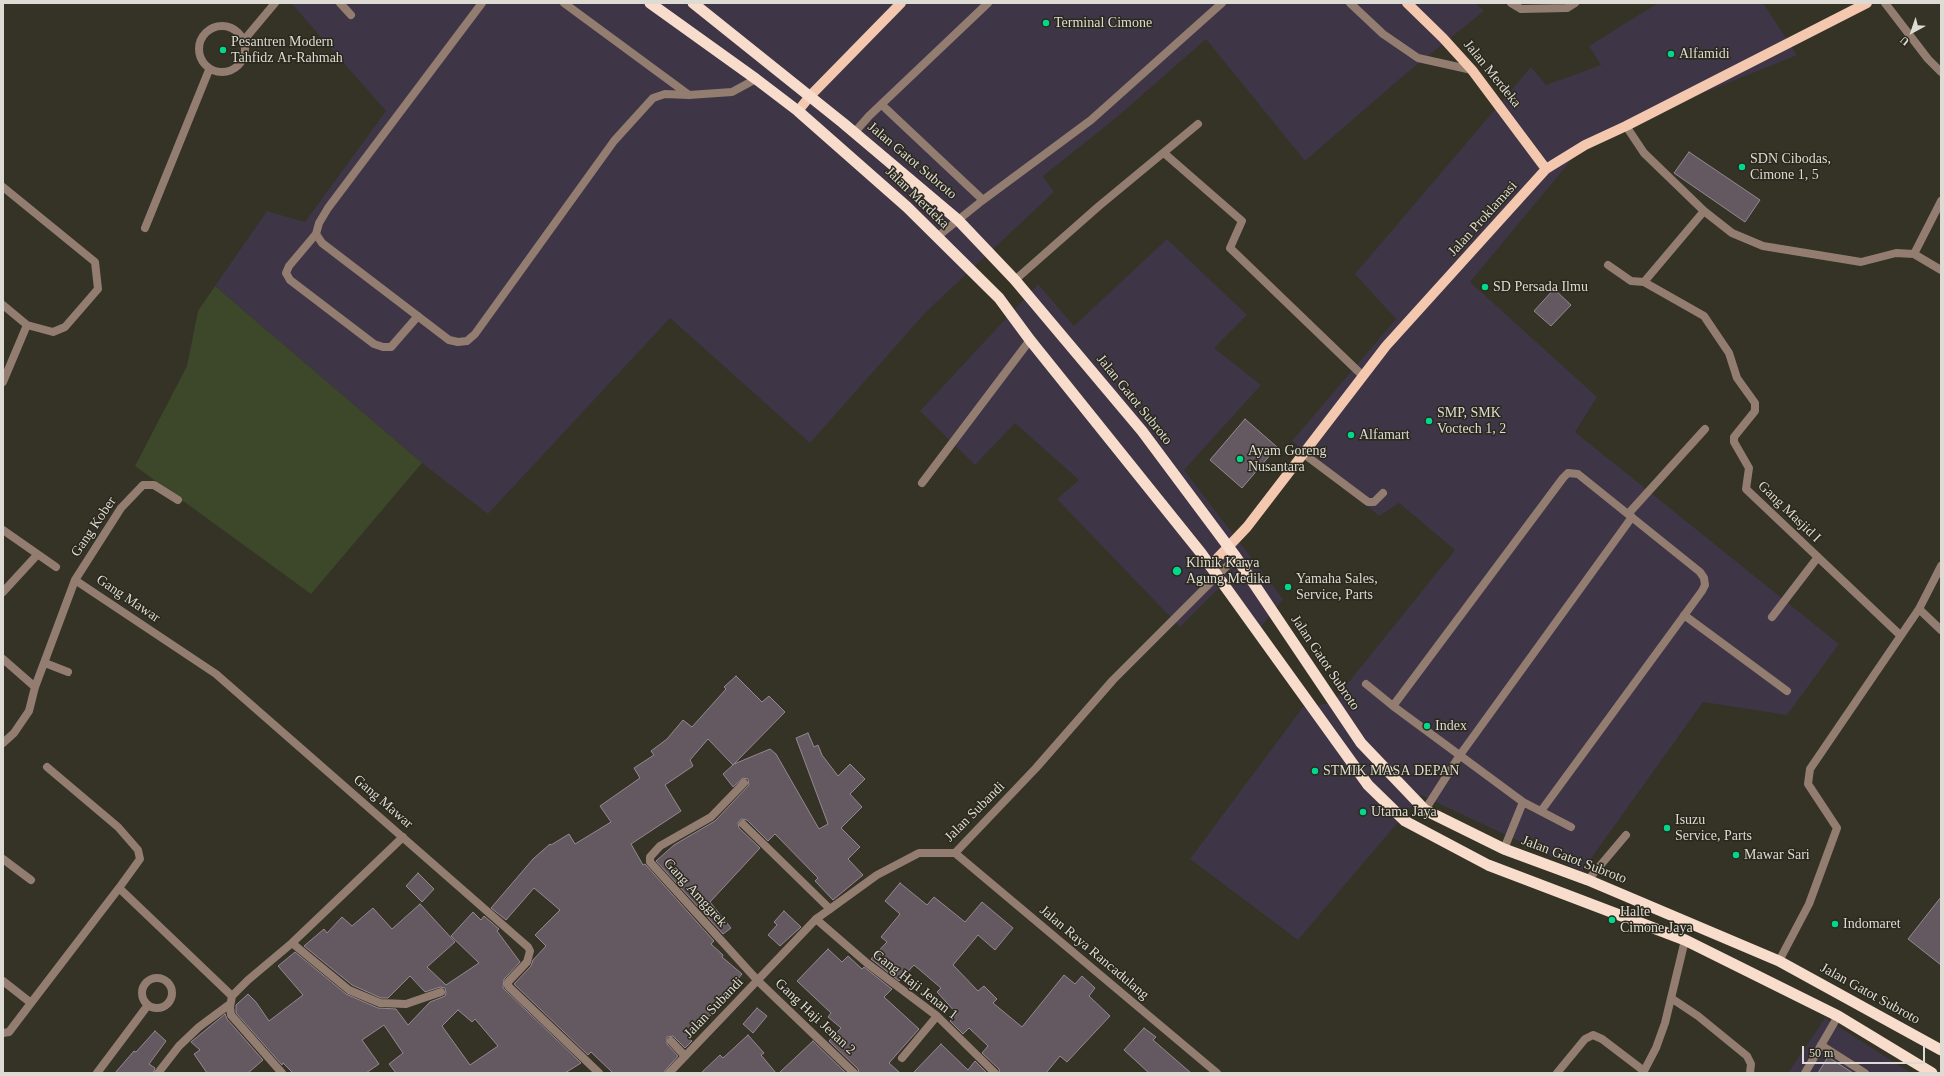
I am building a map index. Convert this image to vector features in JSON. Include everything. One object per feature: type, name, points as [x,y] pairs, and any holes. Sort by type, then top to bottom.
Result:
[{"type":"highway","name":"Jalan Merdeka","points":[[650,3],[798,111],[907,207],[999,298],[1030,340],[1124,456],[1210,566]]},
{"type":"highway","name":"Jalan Gatot Subroto","points":[[696,4],[810,96],[958,220],[1015,280],[1142,431],[1229,547],[1361,743],[1425,810],[1504,849],[1588,880],[1779,961],[1941,1050]]},
{"type":"highway","points":[[1210,566],[1368,785],[1406,821],[1488,865],[1685,940],[1838,1016],[1931,1073]]},
{"type":"main road","points":[[798,111],[810,96],[901,3]]},
{"type":"main road","name":"Jalan Merdeka","points":[[1407,3],[1472,70],[1546,169]]},
{"type":"main road","name":"Jalan Proklamasi","points":[[1210,566],[1247,527],[1386,346],[1546,169],[1585,145],[1626,126],[1867,3]]},
{"type":"street","points":[[244,40],[275,3]]},
{"type":"street","points":[[340,3],[350,15]]},
{"type":"street","points":[[418,316],[391,347],[383,347],[374,344],[290,280],[286,273],[289,266],[316,234],[319,223],[328,208],[482,3]]},
{"type":"street","points":[[564,3],[690,95]]},
{"type":"street","points":[[854,133],[988,3]]},
{"type":"street","points":[[937,237],[983,200],[1091,120],[1222,3]]},
{"type":"street","points":[[1350,3],[1383,34],[1418,58],[1472,70]]},
{"type":"street","points":[[1511,3],[1521,9],[1567,8],[1575,3]]},
{"type":"street","points":[[1885,3],[1928,59],[1941,72]]},
{"type":"street","points":[[220,25],[234,29],[244,40],[245,55],[238,68],[224,73],[209,70],[200,58],[198,44],[206,31],[220,25]]},
{"type":"street","points":[[145,228],[209,70]]},
{"type":"street","points":[[316,234],[322,243],[449,340],[458,342],[467,340],[475,334],[614,141],[642,108],[653,98],[665,94],[690,95],[732,92],[756,79]]},
{"type":"street","points":[[882,105],[983,200]]},
{"type":"street","points":[[1015,280],[1099,206],[1198,124]]},
{"type":"street","points":[[1626,126],[1644,153],[1704,210],[1732,233],[1763,246],[1861,262],[1896,253],[1914,254],[1941,270]]},
{"type":"street","points":[[1164,153],[1242,221],[1230,248],[1363,376]]},
{"type":"street","points":[[3,187],[95,262],[98,289],[65,327],[54,332],[26,325],[3,305]]},
{"type":"street","points":[[1914,254],[1941,201]]},
{"type":"street","points":[[1644,282],[1704,210]]},
{"type":"street","name":"Gang Masjid I","points":[[1608,265],[1631,281],[1644,282],[1704,316],[1729,353],[1737,378],[1755,403],[1756,407],[1755,411],[1734,437],[1735,446],[1749,468],[1746,489],[1900,635]]},
{"type":"street","points":[[3,382],[26,325]]},
{"type":"street","points":[[922,482],[1030,340]]},
{"type":"street","points":[[1425,810],[1460,755],[1630,516],[1705,429]]},
{"type":"street","points":[[1304,454],[1368,502],[1374,502],[1383,493]]},
{"type":"street","points":[[1393,706],[1568,473],[1578,474],[1700,572],[1704,578],[1705,585],[1541,811]]},
{"type":"street","name":"Gang Kober","points":[[3,742],[14,733],[28,711],[35,687],[75,580],[121,508],[143,485],[154,485],[178,500]]},
{"type":"street","points":[[3,530],[56,567]]},
{"type":"street","points":[[3,592],[37,555]]},
{"type":"street","name":"Jalan Subandi","points":[[669,1073],[816,919],[877,875],[919,853],[955,853],[1036,768],[1113,680],[1236,557]]},
{"type":"street","points":[[1772,617],[1818,557]]},
{"type":"street","points":[[1779,961],[1809,904],[1837,828],[1808,784],[1810,769],[1918,609],[1941,566]]},
{"type":"street","name":"Gang Mawar","points":[[75,580],[216,674],[528,947],[530,951],[527,962],[508,982],[508,986],[599,1073]]},
{"type":"street","points":[[1918,609],[1941,630]]},
{"type":"street","points":[[1684,615],[1787,691]]},
{"type":"street","points":[[3,659],[35,687]]},
{"type":"street","points":[[45,663],[68,672]]},
{"type":"street","points":[[1366,684],[1393,706],[1523,802],[1571,827]]},
{"type":"street","points":[[3,1033],[8,1032],[31,1003],[140,859],[138,850],[118,827],[47,767]]},
{"type":"street","name":"Gang Amggrek","points":[[744,783],[711,817],[660,846],[649,859],[758,981]]},
{"type":"street","points":[[1504,849],[1523,802]]},
{"type":"street","points":[[743,824],[830,909]]},
{"type":"street","points":[[1588,880],[1626,835]]},
{"type":"street","points":[[158,1073],[179,1046],[189,1036],[231,1000],[248,980],[292,943],[403,837]]},
{"type":"street","name":"Jalan Raya Rancadulang","points":[[955,853],[1217,1073]]},
{"type":"street","points":[[3,859],[31,880]]},
{"type":"street","points":[[119,888],[231,1000],[231,1015],[282,1073]]},
{"type":"street","name":"Gang Haji Jenan 1","points":[[816,919],[868,964],[937,1016],[995,1073]]},
{"type":"street","points":[[1557,1073],[1585,1039],[1593,1035],[1602,1039],[1643,1072],[1656,1048],[1665,1023],[1685,940]]},
{"type":"street","points":[[292,943],[349,990],[380,1003],[406,1004],[441,992]]},
{"type":"street","points":[[3,981],[31,1003]]},
{"type":"street","name":"Gang Haji Jenan 2","points":[[758,981],[854,1073]]},
{"type":"street","points":[[1671,998],[1698,1016],[1747,1056],[1751,1064],[1750,1073]]},
{"type":"street","points":[[97,1073],[148,1005]]},
{"type":"street","points":[[902,1058],[937,1016]]},
{"type":"street","points":[[1805,1073],[1838,1016]]},
{"type":"street","points":[[671,1041],[685,1056]]},
{"type":"street","points":[[1821,1045],[1865,1073]]},
{"type":"shaded area","points":[[291,3],[1476,3],[1484,11],[1403,76],[1305,161],[1206,39],[1116,118],[1043,176],[1054,192],[926,312],[810,443],[670,318],[488,514],[422,463],[215,286],[267,211],[305,222],[386,111]]},
{"type":"shaded area","points":[[1658,3],[1763,3],[1797,55],[1666,108],[1578,152],[1470,282],[1597,397],[1575,432],[1839,644],[1787,715],[1703,702],[1582,871],[1421,795],[1298,940],[1190,859],[1303,707],[1332,703],[1455,550],[1399,503],[1379,516],[1292,441],[1396,319],[1355,274],[1531,67],[1546,85],[1601,65],[1589,46]]},
{"type":"shaded area","points":[[1167,239],[1247,315],[1214,348],[1261,385],[1184,470],[1283,599],[1261,627],[1222,585],[1180,627],[1057,499],[1079,480],[1015,423],[975,465],[920,411],[1038,284],[1074,326]]},
{"type":"shaded area","points":[[1825,1018],[1911,1073],[1788,1073]]},
{"type":"green space","points":[[215,286],[422,463],[311,594],[135,466],[187,366],[198,311]]},
{"type":"building","points":[[1689,152],[1760,200],[1745,222],[1674,173]]},
{"type":"building","points":[[1554,289],[1571,305],[1551,326],[1534,311]]},
{"type":"building","points":[[1245,419],[1277,447],[1242,488],[1210,460]]},
{"type":"building","points":[[736,676],[762,702],[769,696],[785,712],[733,765],[708,739],[690,760],[693,766],[665,785],[681,811],[631,844],[643,865],[645,864],[714,941],[711,944],[723,955],[722,957],[742,974],[724,996],[727,998],[689,1038],[692,1041],[685,1048],[673,1036],[667,1037],[667,1044],[678,1056],[663,1073],[613,1073],[591,1052],[588,1055],[514,984],[531,966],[533,960],[546,946],[535,935],[560,910],[534,888],[506,920],[491,908],[533,859],[550,844],[551,845],[569,834],[575,844],[611,822],[600,806],[640,778],[634,768],[654,755],[651,751],[667,739],[683,720],[692,727],[726,689],[724,687]]},
{"type":"building","points":[[808,733],[814,747],[818,745],[822,755],[838,776],[850,764],[865,779],[850,794],[862,807],[841,828],[860,847],[848,859],[863,875],[833,900],[815,881],[818,878],[775,834],[768,841],[747,820],[741,819],[738,823],[739,828],[760,848],[710,902],[731,928],[723,934],[656,861],[674,845],[715,821],[749,785],[748,779],[743,778],[733,787],[723,774],[734,764],[770,749],[776,754],[819,829],[828,824],[796,738]]},
{"type":"building","points":[[418,873],[434,889],[422,902],[406,886]]},
{"type":"building","points":[[900,883],[927,905],[934,897],[965,922],[982,902],[1013,928],[995,950],[978,935],[953,965],[978,991],[984,986],[997,999],[993,1003],[1022,1027],[1064,975],[1075,984],[1082,976],[1095,988],[1089,996],[1110,1016],[1067,1062],[1060,1056],[1046,1073],[1000,1073],[999,1069],[982,1053],[988,1046],[969,1028],[963,1034],[950,1021],[957,1014],[937,992],[941,988],[914,965],[899,981],[871,959],[887,942],[881,937],[900,914],[885,901]]},
{"type":"building","points":[[1941,897],[1941,965],[1908,939]]},
{"type":"building","points":[[420,904],[455,942],[427,967],[446,985],[479,963],[451,936],[473,912],[481,920],[484,916],[499,929],[497,931],[520,962],[504,979],[503,988],[581,1063],[565,1073],[396,1073],[389,1064],[403,1053],[384,1025],[362,1040],[379,1064],[366,1073],[293,1073],[283,1063],[282,1065],[236,1013],[236,1005],[248,994],[256,1002],[269,1021],[303,995],[278,966],[295,952],[346,994],[378,1008],[396,1009],[408,1025],[430,1002],[445,996],[445,988],[440,987],[425,992],[410,976],[388,998],[381,998],[352,985],[304,946],[324,929],[327,933],[342,917],[352,926],[373,908],[392,929]],"holes":[[[458,1010],[472,1022],[475,1019],[498,1046],[470,1065],[442,1026]]]},
{"type":"building","points":[[784,911],[801,927],[780,946],[768,935],[777,925],[774,922]]},
{"type":"building","points":[[828,949],[842,962],[848,956],[862,969],[864,967],[892,989],[884,997],[919,1029],[889,1063],[900,1073],[859,1073],[858,1069],[829,1041],[841,1028],[828,1017],[831,1013],[797,981]]},
{"type":"building","points":[[757,1008],[767,1016],[753,1033],[743,1024]]},
{"type":"building","points":[[225,1014],[227,1019],[263,1060],[248,1073],[207,1073],[194,1054],[200,1050],[191,1042]]},
{"type":"building","points":[[1144,1028],[1156,1037],[1153,1040],[1191,1073],[1149,1073],[1124,1050]]},
{"type":"building","points":[[155,1031],[166,1041],[149,1064],[155,1068],[153,1073],[115,1073],[134,1051],[136,1052]]},
{"type":"building","points":[[748,1035],[764,1053],[761,1055],[776,1073],[701,1073],[720,1055],[723,1058]]},
{"type":"building","points":[[813,1041],[846,1073],[779,1073]]},
{"type":"building","points":[[941,1044],[968,1070],[975,1061],[987,1073],[913,1073]]},
{"type":"building","points":[[1828,1057],[1853,1073],[1818,1073]]},
{"type":"place","name":"Terminal Cimone","points":[[1046,23]]},
{"type":"place","name":"Pesantren Modern Tahfidz Ar-Rahmah","points":[[223,50]]},
{"type":"place","name":"Alfamidi","points":[[1671,54]]},
{"type":"place","name":"SDN Cibodas, Cimone 1, 5","points":[[1742,167]]},
{"type":"place","name":"SD Persada Ilmu","points":[[1485,287]]},
{"type":"place","name":"SMP, SMK Voctech 1, 2","points":[[1429,421]]},
{"type":"place","name":"Alfamart","points":[[1351,435]]},
{"type":"place","name":"Ayam Goreng Nusantara","points":[[1240,459]]},
{"type":"place","name":"Klinik Karya Agung Medika","points":[[1177,571]]},
{"type":"place","name":"Yamaha Sales, Service, Parts","points":[[1288,587]]},
{"type":"place","name":"Index","points":[[1427,726]]},
{"type":"place","name":"STMIK MASA DEPAN","points":[[1315,771]]},
{"type":"place","name":"Utama Jaya","points":[[1363,812]]},
{"type":"place","name":"Isuzu Service, Parts","points":[[1667,828]]},
{"type":"place","name":"Mawar Sari","points":[[1736,855]]},
{"type":"place","name":"Halte Cimone Jaya","points":[[1612,920]]},
{"type":"place","name":"Indomaret","points":[[1835,924]]}]
